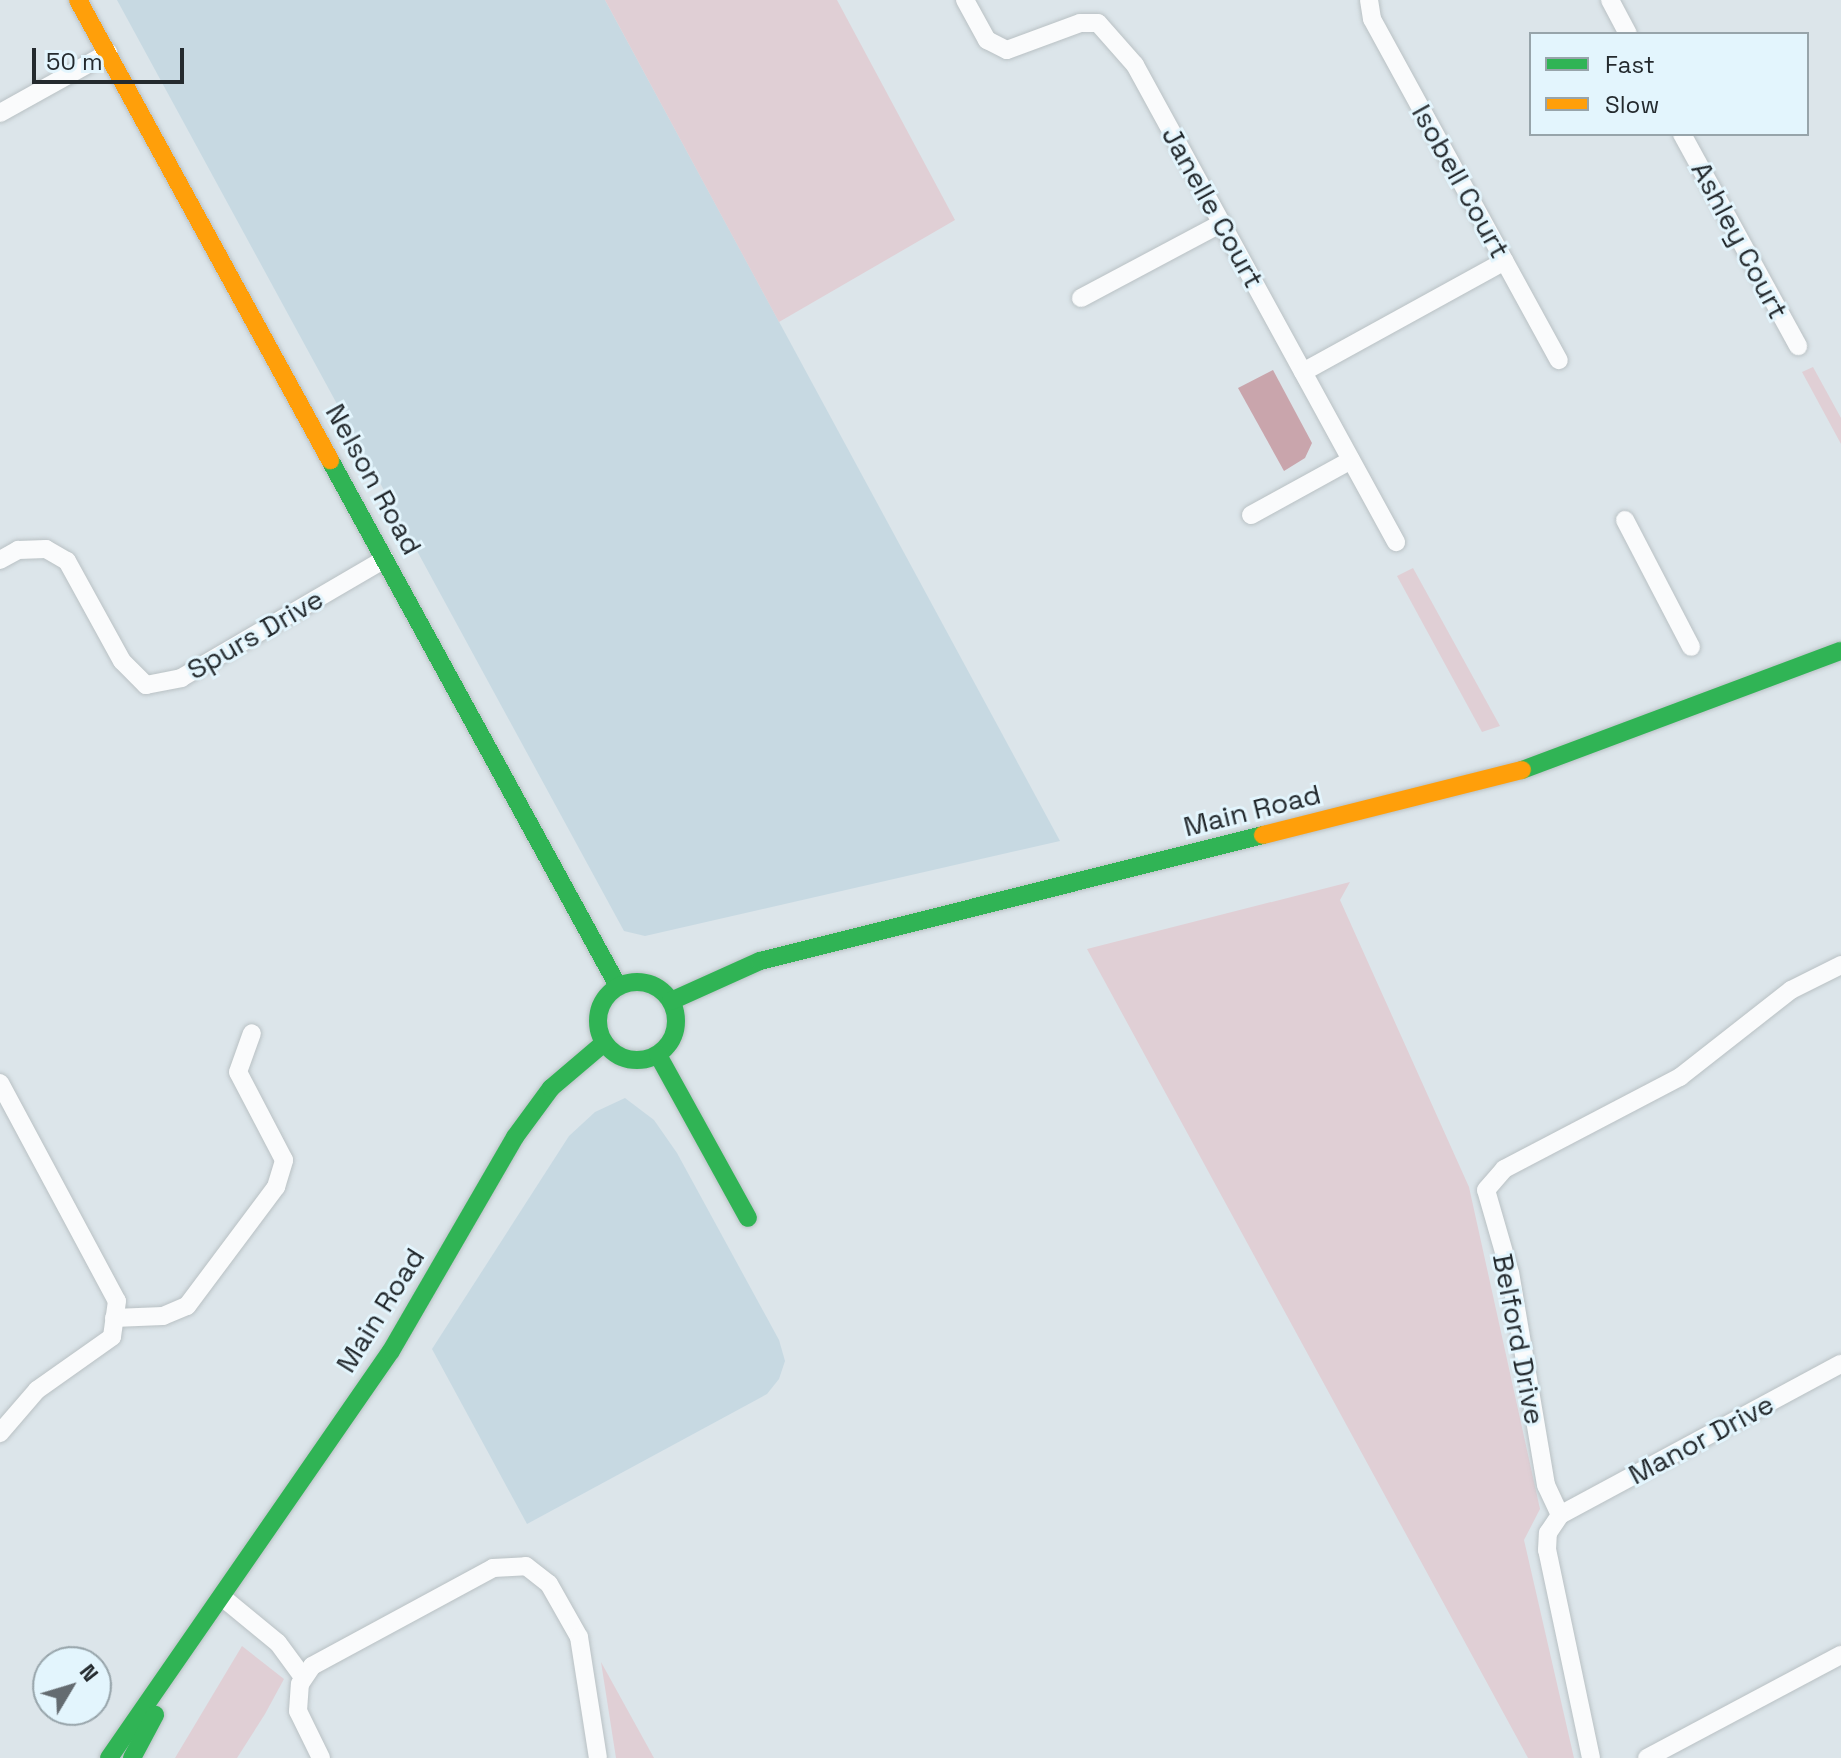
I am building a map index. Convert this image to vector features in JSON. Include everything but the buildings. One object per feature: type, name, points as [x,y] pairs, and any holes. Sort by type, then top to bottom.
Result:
[{"type":"main road","name":"Nelson Road","points":[[78,0],[618,986]]},
{"type":"main road","name":"Main Road","points":[[671,1001],[719,975],[768,959],[1531,768],[1841,651]]},
{"type":"main road","points":[[641,982],[671,1001],[676,1025],[658,1055],[634,1061],[604,1043],[599,1031],[600,1005],[618,986],[641,982]]},
{"type":"main road","name":"Main Road","points":[[109,1758],[391,1351],[515,1137],[551,1088],[604,1043]]},
{"type":"main road","points":[[658,1055],[748,1218]]},
{"type":"main road","name":"Main Road","points":[[132,1758],[210,1615]]},
{"type":"street","name":"Janelle Court","points":[[965,0],[987,40],[1007,50],[1080,23],[1098,23],[1135,65],[1396,542]]},
{"type":"street","name":"Isobell Court","points":[[1369,0],[1372,19],[1559,360]]},
{"type":"street","points":[[1610,0],[1627,32]]},
{"type":"street","points":[[0,113],[108,53]]},
{"type":"street","name":"Ashley Court","points":[[1683,136],[1798,346]]},
{"type":"street","points":[[1081,298],[1222,223]]},
{"type":"street","points":[[1303,372],[1505,261]]},
{"type":"street","points":[[1251,515],[1351,460]]},
{"type":"street","points":[[1625,520],[1691,647]]},
{"type":"street","name":"Spurs Drive","points":[[0,560],[18,550],[46,549],[67,561],[122,661],[146,685],[181,678],[385,559]]},
{"type":"street","name":"Belford Drive","points":[[1560,1515],[1546,1485],[1510,1273],[1486,1190],[1504,1169],[1680,1077],[1791,990],[1841,965]]},
{"type":"street","points":[[114,1318],[163,1316],[187,1306],[276,1187],[284,1160],[238,1072],[252,1033]]},
{"type":"street","points":[[0,1083],[117,1301],[112,1337],[37,1390],[0,1433]]},
{"type":"street","name":"Manor Drive","points":[[1560,1515],[1841,1364]]},
{"type":"street","points":[[1560,1515],[1548,1533],[1547,1550],[1591,1758]]},
{"type":"street","points":[[321,1758],[298,1711],[303,1677],[312,1666],[493,1568],[526,1566],[549,1584],[579,1637],[598,1758]]},
{"type":"street","points":[[222,1597],[278,1643],[303,1677]]},
{"type":"street","points":[[1647,1758],[1841,1655]]},
{"type":"shaded area","points":[[117,0],[605,0],[1060,841],[645,936],[624,931]]},
{"type":"shaded area","points":[[605,0],[837,0],[955,220],[779,322]]},
{"type":"shaded area","points":[[1813,367],[1841,418],[1841,444],[1802,372]]},
{"type":"shaded area","points":[[1273,370],[1312,443],[1305,458],[1284,471],[1238,388]]},
{"type":"shaded area","points":[[1413,568],[1500,726],[1482,732],[1397,576]]},
{"type":"shaded area","points":[[1350,882],[1340,900],[1469,1187],[1540,1509],[1524,1540],[1574,1758],[1528,1758],[1087,949]]},
{"type":"shaded area","points":[[625,1098],[654,1120],[677,1153],[779,1340],[785,1361],[779,1379],[767,1394],[527,1524],[432,1349],[569,1136],[595,1112]]},
{"type":"shaded area","points":[[242,1646],[284,1679],[265,1714],[237,1758],[175,1758]]},
{"type":"shaded area","points":[[601,1662],[654,1758],[616,1758]]},
{"type":"traffic: fast","points":[[330,460],[618,986]]},
{"type":"traffic: fast","points":[[1522,770],[1841,651]]},
{"type":"traffic: fast","points":[[671,1001],[760,961],[1263,835]]},
{"type":"traffic: fast","points":[[637,982],[652,985],[665,993],[673,1006],[676,1021],[673,1036],[665,1049],[652,1057],[637,1060],[622,1057],[609,1049],[601,1036],[598,1021],[601,1006],[609,993],[622,985],[637,982]]},
{"type":"traffic: fast","points":[[109,1758],[391,1351],[515,1137],[551,1088],[604,1043]]},
{"type":"traffic: fast","points":[[658,1055],[748,1218]]},
{"type":"traffic: fast","points":[[132,1758],[155,1715]]},
{"type":"traffic: slow","points":[[78,0],[330,460]]},
{"type":"traffic: slow","points":[[1263,835],[1522,770]]}]
